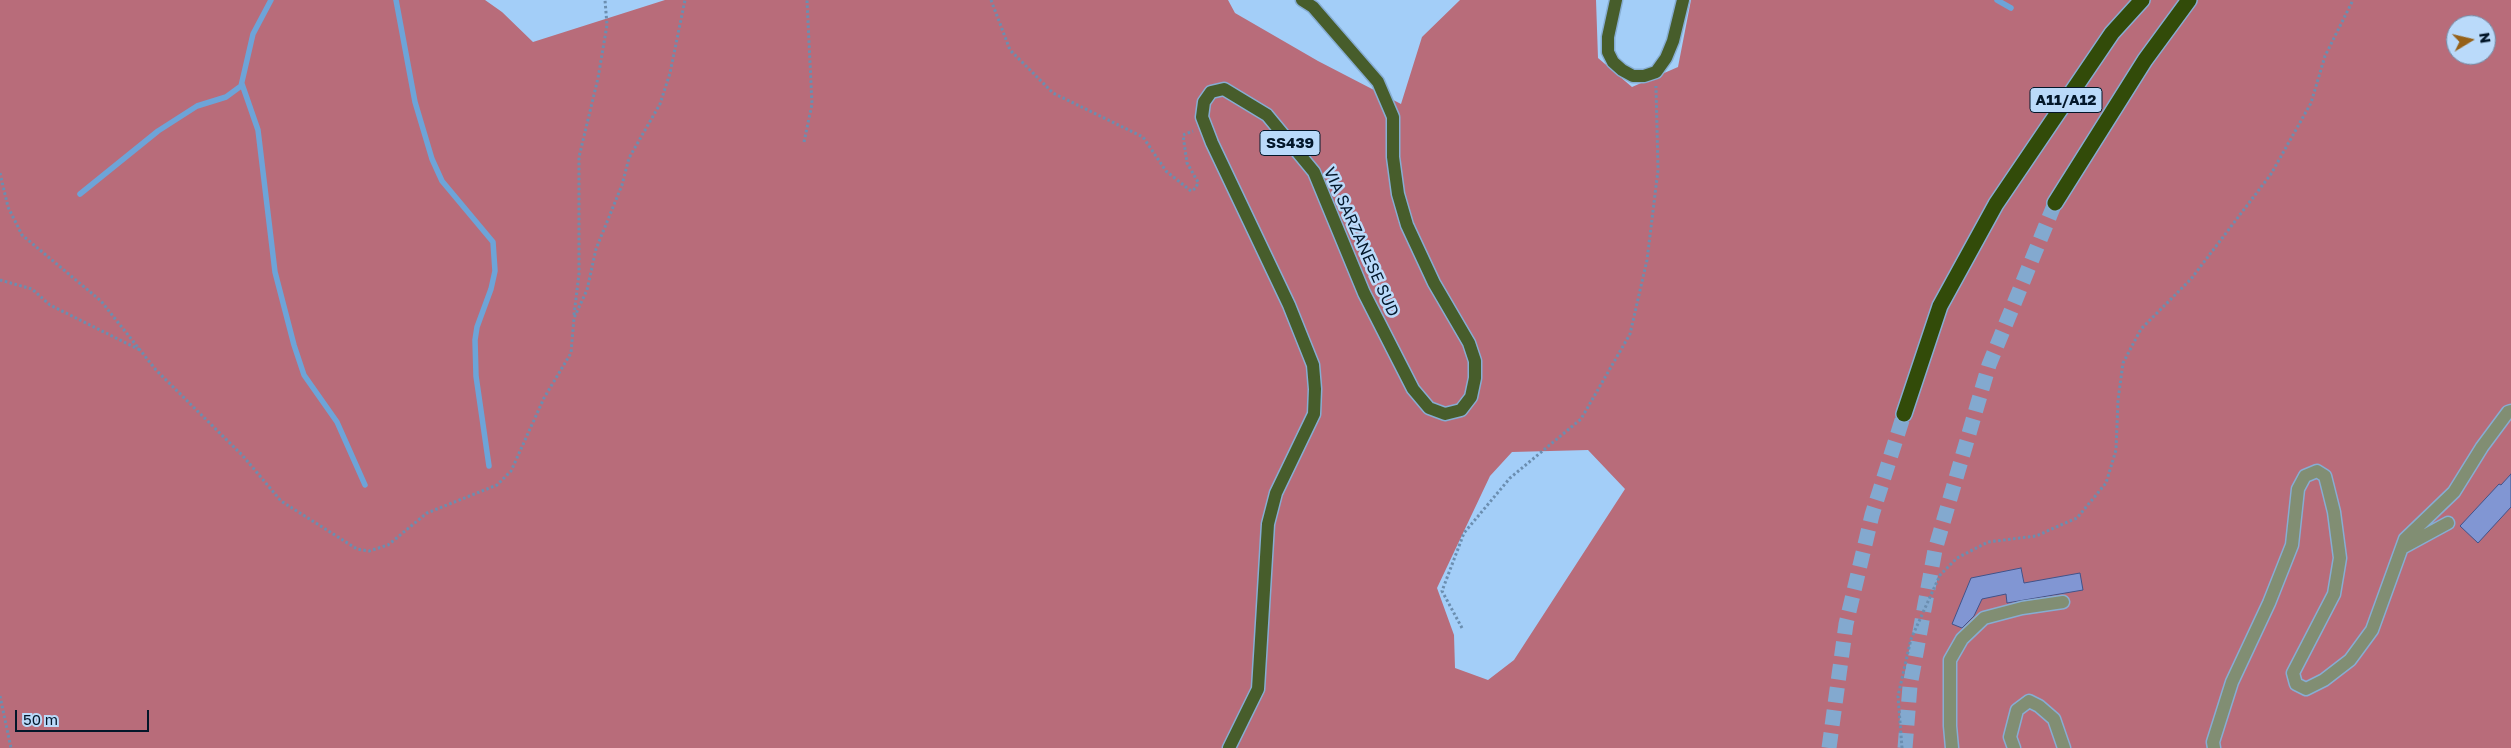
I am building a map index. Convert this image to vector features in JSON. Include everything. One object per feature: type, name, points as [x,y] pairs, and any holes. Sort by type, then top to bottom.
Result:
[{"type":"highway","name":"A11/A12","points":[[1904,414],[1940,306],[1996,204],[2112,33],[2142,0]]},
{"type":"highway","name":"A11/A12","points":[[2055,203],[2145,60],[2189,0]]},
{"type":"main road","name":"VIA SARZANESE SUD","points":[[1229,748],[1258,689],[1268,524],[1276,493],[1314,414],[1315,389],[1313,365],[1289,306],[1202,117],[1204,102],[1211,92],[1224,89],[1267,114],[1314,172],[1364,292],[1413,389],[1429,408],[1445,414],[1461,410],[1471,397],[1475,378],[1475,361],[1469,343],[1434,283],[1407,225],[1396,185],[1393,157],[1393,117],[1378,82],[1314,7],[1302,0]]},
{"type":"main road","points":[[1616,0],[1608,38],[1608,52],[1613,62],[1633,76],[1644,76],[1656,72],[1666,58],[1673,41],[1683,0]]},
{"type":"street","points":[[2214,748],[2213,742],[2232,682],[2269,603],[2292,544],[2298,489],[2305,476],[2317,471],[2326,476],[2334,512],[2340,558],[2334,594],[2293,673],[2296,684],[2306,689],[2324,680],[2350,660],[2372,630],[2405,539],[2454,492],[2482,447],[2511,411]]},
{"type":"street","points":[[2402,548],[2448,523]]},
{"type":"street","points":[[1952,748],[1950,660],[1962,639],[1984,618],[2022,608],[2063,602]]},
{"type":"street","points":[[2014,748],[2010,737],[2017,710],[2029,701],[2039,706],[2054,719],[2064,748]]},
{"type":"path","points":[[0,173],[8,207],[22,235],[101,301],[156,370],[242,456],[281,501],[357,550],[369,551],[388,545],[427,513],[497,485],[511,470],[544,398],[571,353],[578,274],[579,157],[598,78],[606,25],[604,0]]},
{"type":"path","points":[[574,318],[587,290],[596,249],[622,185],[628,158],[660,104],[670,73],[685,0]]},
{"type":"path","points":[[804,142],[812,104],[807,0]]},
{"type":"path","points":[[991,0],[1010,50],[1052,93],[1143,137],[1166,172],[1191,191],[1196,188],[1198,182],[1187,163],[1183,135],[1191,130],[1208,132]]},
{"type":"path","points":[[1902,748],[1898,696],[1911,639],[1940,575],[1957,558],[1988,542],[2036,536],[2078,518],[2106,483],[2116,450],[2118,400],[2123,363],[2141,329],[2191,279],[2271,174],[2311,103],[2325,56],[2353,0]]},
{"type":"path","points":[[1462,628],[1442,591],[1464,533],[1510,478],[1581,419],[1630,334],[1647,260],[1658,170],[1656,72]]},
{"type":"path","points":[[0,280],[32,289],[50,305],[140,350]]},
{"type":"path","points":[[0,696],[10,748]]},
{"type":"shaded area","points":[[0,0],[485,0],[502,12],[533,42],[665,0],[1228,0],[1235,13],[1318,61],[1401,104],[1422,37],[1460,0],[1596,0],[1598,58],[1632,87],[1678,67],[1691,0],[2511,0],[2511,748],[0,748]],"holes":[[[1588,450],[1625,489],[1514,660],[1488,680],[1455,668],[1454,635],[1437,588],[1490,476],[1512,452]]]},
{"type":"building","points":[[2511,474],[2511,507],[2478,543],[2460,526],[2499,484],[2501,485]]},
{"type":"building","points":[[2021,568],[2024,583],[2080,573],[2083,590],[2007,603],[2006,594],[1982,599],[1974,616],[1962,628],[1952,624],[1971,578]]},
{"type":"waterway","points":[[80,194],[158,131],[197,106],[226,97],[241,86],[253,34],[271,0]]},
{"type":"waterway","points":[[396,0],[415,102],[432,159],[442,181],[493,242],[495,271],[491,289],[477,327],[475,340],[476,376],[489,466]]},
{"type":"waterway","points":[[1997,0],[2011,8]]},
{"type":"waterway","points":[[242,84],[258,130],[275,272],[294,345],[304,375],[337,422],[365,485]]},
{"type":"tunnel","points":[[1905,748],[1910,686],[1935,550],[1989,365],[2055,203]]},
{"type":"tunnel","points":[[1829,748],[1846,624],[1872,515],[1904,414]]}]
